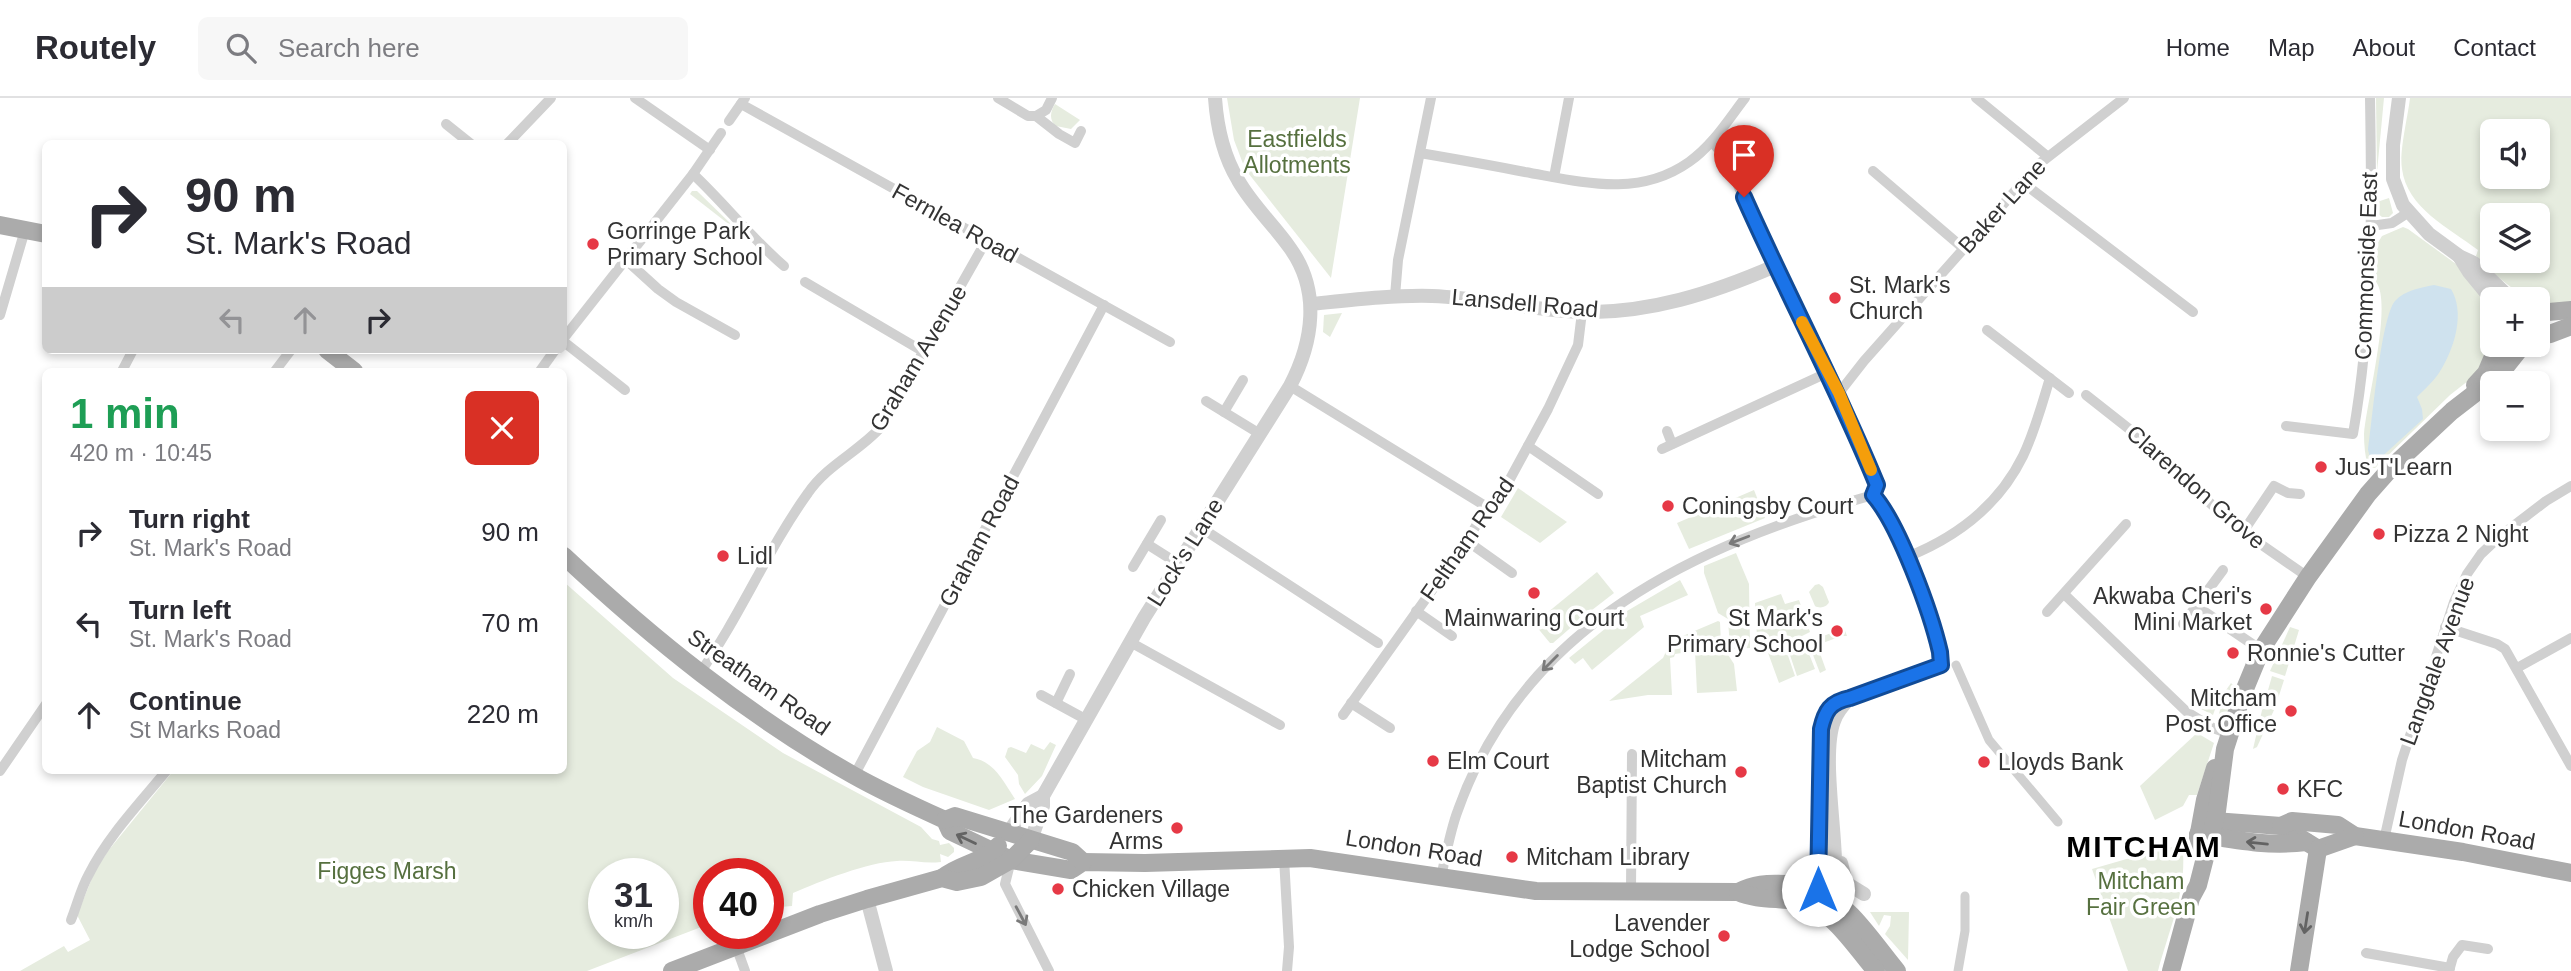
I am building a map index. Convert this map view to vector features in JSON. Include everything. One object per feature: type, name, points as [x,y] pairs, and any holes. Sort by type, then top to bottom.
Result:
[{"type":"main road","points":[[0,225],[42,233]]},
{"type":"main road","points":[[2550,312],[2571,310]]},
{"type":"main road","points":[[2550,334],[2571,326]]},
{"type":"main road","points":[[332,354],[350,368]]},
{"type":"main road","points":[[2470,395],[2486,373],[2493,357]]},
{"type":"main road","points":[[2171,971],[2191,898],[2214,769],[2224,753],[2261,650],[2346,522],[2390,468],[2470,395],[2500,374],[2513,357]]},
{"type":"main road","name":"Streatham Road","points":[[567,559],[699,674],[772,724],[855,776],[944,820],[950,831],[1011,860]]},
{"type":"main road","name":"Streatham Road","points":[[944,820],[955,816],[1031,840]]},
{"type":"main road","name":"London Road","points":[[2205,829],[2281,826],[2292,821],[2338,825],[2355,836]]},
{"type":"main road","name":"London Road","points":[[2281,826],[2312,846],[2355,836],[2571,871]]},
{"type":"main road","points":[[2205,829],[2284,845],[2312,846],[2299,971]]},
{"type":"main road","points":[[784,928],[820,914],[942,878],[954,868],[993,852],[1008,833]]},
{"type":"main road","points":[[942,878],[957,882],[981,877],[1011,860],[1031,840]]},
{"type":"main road","name":"London Road","points":[[1031,840],[1072,852],[1083,862]]},
{"type":"main road","name":"London Road","points":[[1011,860],[1071,870],[1083,862],[1323,858],[1536,891],[1738,892]]},
{"type":"main road","points":[[1738,892],[1756,884],[1793,885],[1818,890],[1838,926],[1875,971]]},
{"type":"main road","points":[[1738,892],[1749,897],[1827,905],[1845,910],[1897,971]]},
{"type":"main road","points":[[672,971],[728,949]]},
{"type":"street","points":[[511,140],[551,98]]},
{"type":"street","points":[[635,98],[710,150]]},
{"type":"street","points":[[998,98],[1028,116],[1036,116],[1045,110],[1052,98]]},
{"type":"street","points":[[1215,98],[1221,140],[1229,163],[1242,187],[1295,256],[1304,273],[1311,304]]},
{"type":"street","points":[[1395,296],[1398,260],[1431,98]]},
{"type":"street","points":[[1554,177],[1569,98]]},
{"type":"street","points":[[1420,153],[1603,185],[1643,182],[1680,168],[1712,142],[1745,98]]},
{"type":"street","points":[[1976,98],[2048,156]]},
{"type":"street","name":"Baker Lane","points":[[1839,393],[1864,360],[2048,156],[2124,98]]},
{"type":"street","name":"Commonside East","points":[[2286,426],[2353,434],[2369,309],[2370,98]]},
{"type":"street","points":[[2399,98],[2393,145],[2393,178],[2400,198],[2430,234],[2459,256],[2474,263],[2499,287]]},
{"type":"street","points":[[729,121],[743,101]]},
{"type":"street","name":"Fernlea Road","points":[[743,101],[986,241],[1170,342]]},
{"type":"street","points":[[1036,116],[1059,134],[1075,142],[1081,131]]},
{"type":"street","points":[[446,124],[466,140]]},
{"type":"street","points":[[567,336],[693,174],[721,133]]},
{"type":"street","points":[[1712,142],[1725,157],[1775,266],[1839,393],[1877,485],[1873,495]]},
{"type":"street","points":[[1873,171],[1963,248]]},
{"type":"street","points":[[693,174],[741,220],[749,234],[784,266]]},
{"type":"street","points":[[2022,183],[2193,312]]},
{"type":"street","points":[[2371,226],[2388,224],[2409,212]]},
{"type":"street","points":[[0,315],[24,230]]},
{"type":"street","name":"Graham Avenue","points":[[699,674],[808,492],[836,463],[880,428],[986,241]]},
{"type":"street","points":[[2459,256],[2481,287]]},
{"type":"street","points":[[625,259],[676,302],[735,335]]},
{"type":"street","name":"Lansdell Road","points":[[1311,304],[1395,296],[1468,298],[1582,312],[1683,300],[1727,287],[1775,266]]},
{"type":"street","points":[[806,282],[924,352]]},
{"type":"street","name":"Lock's Lane","points":[[1031,840],[1043,806],[1043,796],[1130,642],[1290,386],[1302,362],[1311,304]]},
{"type":"street","name":"Graham Road","points":[[855,776],[1104,305]]},
{"type":"street","name":"Feltham Road","points":[[1343,715],[1467,541],[1487,507],[1497,503],[1548,410],[1578,345],[1582,312]]},
{"type":"street","points":[[1987,330],[2069,393]]},
{"type":"street","points":[[567,342],[625,390]]},
{"type":"street","points":[[277,368],[288,354]]},
{"type":"street","points":[[1667,431],[1667,447],[1829,372]]},
{"type":"street","points":[[1907,557],[1956,533],[1993,499],[2023,455],[2050,378]]},
{"type":"street","points":[[1224,412],[1243,380]]},
{"type":"street","points":[[1290,386],[1487,507]]},
{"type":"street","name":"Clarendon Grove","points":[[2086,394],[2133,432],[2243,532],[2308,577]]},
{"type":"street","points":[[1206,401],[1260,434]]},
{"type":"street","points":[[1528,446],[1598,494]]},
{"type":"street","points":[[2243,532],[2274,486],[2288,493],[2300,494]]},
{"type":"street","name":"Langdale Avenue","points":[[2385,840],[2401,763],[2460,587],[2481,554],[2528,514],[2571,486]]},
{"type":"street","points":[[1818,890],[1821,729],[1824,715],[1832,704],[1941,665],[1937,639],[1907,557],[1888,516],[1873,495]]},
{"type":"street","points":[[1441,877],[1457,812],[1494,732],[1532,681],[1569,644],[1632,594],[1692,560],[1769,528],[1873,495]]},
{"type":"street","points":[[1133,567],[1161,520]]},
{"type":"street","points":[[2048,612],[2126,524]]},
{"type":"street","points":[[1200,527],[1378,643]]},
{"type":"street","points":[[1467,541],[1512,572]]},
{"type":"street","points":[[1147,544],[1177,563]]},
{"type":"street","points":[[2183,624],[2223,570]]},
{"type":"street","points":[[2064,594],[2198,720],[2230,734]]},
{"type":"street","points":[[2196,606],[2261,650]]},
{"type":"street","points":[[1416,611],[1452,636]]},
{"type":"street","points":[[2445,627],[2501,646],[2517,668],[2571,766]]},
{"type":"street","points":[[2517,668],[2571,639]]},
{"type":"street","points":[[1130,642],[1280,725]]},
{"type":"street","points":[[1956,665],[1989,740],[2058,822]]},
{"type":"street","points":[[1056,703],[1070,674]]},
{"type":"street","points":[[1041,695],[1087,720]]},
{"type":"street","points":[[1827,905],[1835,833],[1830,782],[1830,734],[1840,709],[1850,698]]},
{"type":"street","points":[[1351,703],[1390,728]]},
{"type":"street","points":[[0,771],[42,710]]},
{"type":"street","points":[[1631,892],[1632,754]]},
{"type":"street","points":[[71,920],[89,874],[126,820],[164,774]]},
{"type":"street","points":[[1830,782],[1837,810],[1842,876],[1846,883],[1864,894]]},
{"type":"street","name":"Lock's Lane","points":[[1008,833],[1028,804],[1043,796]]},
{"type":"street","points":[[1284,858],[1289,947],[1287,971]]},
{"type":"street","points":[[1011,860],[1005,884],[1049,971]]},
{"type":"street","points":[[1958,971],[1965,931],[1965,896]]},
{"type":"street","points":[[867,900],[886,971]]},
{"type":"street","points":[[2366,953],[2450,970],[2453,957],[2462,945],[2488,949]]},
{"type":"street","points":[[737,949],[745,971]]},
{"type":"green space","name":"Eastfields Allotments","points":[[1227,98],[1360,98],[1331,278],[1245,169],[1234,140]]},
{"type":"green space","points":[[2376,98],[2384,98],[2377,172]]},
{"type":"green space","points":[[2410,98],[2571,98],[2571,301],[2550,302],[2550,287],[2512,287],[2495,273],[2550,273],[2550,203],[2480,203],[2480,260],[2476,256],[2478,250],[2431,216],[2412,195],[2402,169]]},
{"type":"green space","points":[[1055,104],[1080,120],[1071,129],[1056,126],[1052,121]]},
{"type":"green space","points":[[697,191],[732,225],[690,194]]},
{"type":"green space","points":[[2389,198],[2393,213],[2389,217],[2382,217],[2377,213],[2377,202]]},
{"type":"green space","points":[[2403,227],[2408,229],[2456,264],[2478,287],[2480,357],[2484,357],[2473,377],[2450,395],[2375,468],[2368,467],[2364,434],[2382,310],[2376,282],[2376,246],[2382,236]]},
{"type":"green space","points":[[1342,313],[1330,337],[1323,332],[1324,315]]},
{"type":"green space","points":[[1518,488],[1567,522],[1540,543],[1501,517]]},
{"type":"green space","points":[[1754,490],[1765,518],[1689,549],[1677,523]]},
{"type":"green space","points":[[1736,553],[1749,584],[1750,648],[1730,649],[1728,619],[1718,613],[1704,566]]},
{"type":"green space","points":[[1597,572],[1614,593],[1550,643],[1536,626],[1536,622]]},
{"type":"green space","points":[[1680,580],[1688,595],[1640,616],[1644,627],[1592,670],[1583,658],[1575,664],[1569,658],[1627,611]]},
{"type":"green space","points":[[1819,584],[1829,602],[1821,607],[1815,606],[1809,592]]},
{"type":"green space","name":"Figges Marsh","points":[[567,585],[673,678],[783,753],[921,827],[932,839],[939,841],[940,845],[949,843],[954,848],[954,852],[948,857],[940,854],[941,862],[885,862],[845,873],[793,893],[792,906],[784,907],[784,858],[693,858],[693,930],[679,936],[679,858],[588,858],[588,949],[644,949],[587,971],[20,971],[64,946],[68,952],[90,940],[77,915],[95,871],[171,774],[567,774]]},
{"type":"green space","points":[[1781,594],[1785,604],[1799,600],[1810,632],[1802,636],[1815,669],[1797,676],[1786,643],[1801,636],[1779,645],[1784,644],[1795,676],[1779,683],[1767,650],[1758,653],[1755,603]]},
{"type":"green space","points":[[1718,621],[1721,644],[1734,664],[1737,691],[1697,693],[1695,651],[1675,654],[1670,658],[1672,695],[1648,695],[1609,701],[1663,658],[1671,641]]},
{"type":"green space","points":[[2290,627],[2299,630],[2285,676],[2270,671]]},
{"type":"green space","points":[[1844,628],[1847,636],[1817,645],[1826,670],[1820,673],[1808,642]]},
{"type":"green space","points":[[2272,676],[2284,680],[2276,705],[2265,701]]},
{"type":"green space","points":[[2231,683],[2235,687],[2225,722],[2218,718],[2224,693]]},
{"type":"green space","points":[[2217,689],[2221,692],[2213,715],[2199,708]]},
{"type":"green space","points":[[2263,706],[2274,710],[2257,747],[2253,749]]},
{"type":"green space","points":[[937,727],[964,741],[973,758],[993,768],[1015,799],[989,810],[923,787],[903,777],[917,751],[930,742]]},
{"type":"green space","name":"Mitcham Fair Green","points":[[2197,733],[2214,743],[2197,795],[2189,795],[2183,806],[2155,820],[2140,786]]},
{"type":"green space","points":[[1050,742],[1056,745],[1042,776],[1025,794],[1019,784],[1018,775],[1005,757],[1008,748],[1026,753],[1031,744],[1044,750]]},
{"type":"green space","name":"Mitcham Fair Green","points":[[2168,847],[2177,848],[2183,853],[2182,883],[2158,971],[2128,971],[2092,869]]},
{"type":"green space","points":[[1870,912],[1909,912],[1908,960],[1885,934],[1890,926],[1891,916],[1884,915],[1879,926]]},
{"type":"water","points":[[2434,285],[2451,289],[2455,298],[2458,318],[2451,350],[2437,376],[2417,397],[2423,419],[2372,464],[2368,450],[2381,348],[2390,311],[2395,301],[2403,294]]},
{"type":"slow traffic","points":[[1802,322],[1839,393],[1871,470]]},
{"type":"place","name":"Gorringe Park Primary School","points":[[593,244]]},
{"type":"place","name":"St. Mark's Church","points":[[1835,298]]},
{"type":"place","name":"Jus'T'Learn","points":[[2321,467]]},
{"type":"place","name":"Coningsby Court","points":[[1668,506]]},
{"type":"place","name":"Pizza 2 Night","points":[[2379,534]]},
{"type":"place","name":"Lidl","points":[[723,556]]},
{"type":"place","name":"Mainwaring Court","points":[[1534,593]]},
{"type":"place","name":"Akwaba Cheri's Mini Market","points":[[2266,609]]},
{"type":"place","name":"St Mark's Primary School","points":[[1837,631]]},
{"type":"place","name":"Ronnie's Cutter","points":[[2233,653]]},
{"type":"place","name":"Mitcham Post Office","points":[[2291,711]]},
{"type":"place","name":"Elm Court","points":[[1433,761]]},
{"type":"place","name":"Lloyds Bank","points":[[1984,762]]},
{"type":"place","name":"Mitcham Baptist Church","points":[[1741,772]]},
{"type":"place","name":"KFC","points":[[2283,789]]},
{"type":"place","name":"The Gardeners Arms","points":[[1177,828]]},
{"type":"place","name":"Mitcham Library","points":[[1512,857]]},
{"type":"place","name":"Chicken Village","points":[[1058,889]]},
{"type":"place","name":"Lavender Lodge School","points":[[1724,936]]},
{"type":"district","name":"MITCHAM","points":[[2144,846]]},
{"type":"route","points":[[1744,197],[1782,282],[1851,421],[1877,485],[1873,495],[1888,516],[1907,557],[1940,652],[1941,665],[1839,700],[1832,704],[1824,715],[1821,729],[1818,890]]}]
